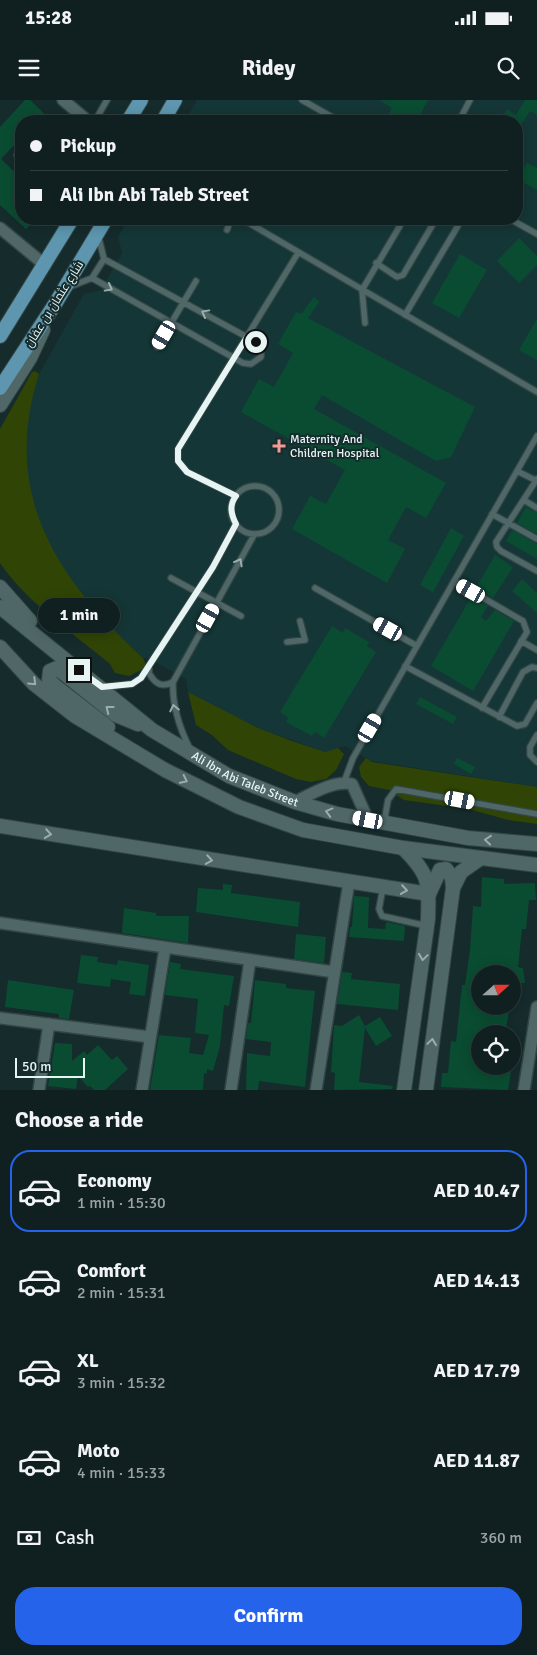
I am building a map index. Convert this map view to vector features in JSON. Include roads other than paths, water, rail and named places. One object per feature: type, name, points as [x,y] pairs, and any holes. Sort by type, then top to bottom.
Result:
[{"type":"main road","points":[[132,115],[141,100]]},
{"type":"main road","points":[[166,115],[175,100]]},
{"type":"main road","points":[[0,334],[68,225]]},
{"type":"main road","name":"شارع عثمان بن عفان","points":[[0,388],[55,304],[102,225]]},
{"type":"street","points":[[63,100],[81,115]]},
{"type":"street","points":[[0,228],[45,265]]},
{"type":"street","points":[[0,405],[30,358],[55,304]]},
{"type":"street","points":[[0,587],[8,599],[68,662]]},
{"type":"street","name":"Ali Ibn Abi Taleb Street","points":[[0,607],[102,687],[152,730],[229,776],[295,802],[368,820],[468,838],[537,844]]},
{"type":"street","points":[[0,647],[34,684],[75,716],[165,770],[238,807],[302,830],[403,848],[537,865]]},
{"type":"street","points":[[152,730],[116,714],[57,668],[50,671],[48,680],[54,686],[165,770]]},
{"type":"street","points":[[295,802],[344,782],[352,784],[368,820]]},
{"type":"street","points":[[0,826],[429,894]]},
{"type":"street","points":[[403,848],[422,866],[427,879],[429,894],[427,926],[404,1090]]},
{"type":"street","points":[[453,888],[461,872],[481,858]]},
{"type":"street","points":[[426,1090],[453,888],[452,877],[446,869],[440,870],[429,894]]},
{"type":"street","points":[[316,1090],[350,882]]},
{"type":"street","points":[[0,923],[334,972]]},
{"type":"street","points":[[142,1090],[165,948]]},
{"type":"street","points":[[231,1090],[250,960]]},
{"type":"street","points":[[524,1090],[537,1007]]},
{"type":"street","points":[[0,1018],[150,1037]]},
{"type":"street","points":[[39,1090],[49,1024]]},
{"type":"lane","points":[[98,115],[107,100]]},
{"type":"lane","points":[[302,100],[328,115]]},
{"type":"lane","points":[[462,115],[470,100]]},
{"type":"lane","points":[[227,230],[229,225]]},
{"type":"lane","points":[[252,225],[537,392]]},
{"type":"lane","points":[[365,323],[362,290],[376,263],[400,225]]},
{"type":"lane","points":[[376,263],[397,277],[403,275],[432,225]]},
{"type":"lane","points":[[405,315],[458,225]]},
{"type":"lane","points":[[521,225],[537,234]]},
{"type":"lane","points":[[64,288],[92,278],[104,259],[98,232]]},
{"type":"lane","points":[[236,496],[187,472],[178,461],[178,449],[298,253]]},
{"type":"lane","points":[[92,278],[235,357],[251,364],[261,357],[259,345],[247,337],[104,259]]},
{"type":"lane","points":[[157,347],[182,301],[196,281]]},
{"type":"lane","points":[[344,782],[353,758],[537,436]]},
{"type":"lane","points":[[517,471],[537,480],[496,542],[497,547],[537,572]]},
{"type":"lane","points":[[259,486],[268,490],[278,502],[278,520],[268,531],[254,535],[238,528],[231,516],[231,506],[236,496],[248,487],[259,486]]},
{"type":"lane","points":[[524,500],[537,508]]},
{"type":"lane","points":[[492,514],[537,539]]},
{"type":"lane","points":[[102,687],[132,684],[141,678],[197,592],[236,524]]},
{"type":"lane","points":[[192,753],[176,718],[172,698],[173,682],[254,535]]},
{"type":"lane","points":[[172,578],[241,616]]},
{"type":"lane","points":[[454,581],[523,621],[527,632],[482,708]]},
{"type":"lane","points":[[315,588],[417,646]]},
{"type":"lane","points":[[287,642],[305,640],[300,621]]},
{"type":"lane","points":[[522,641],[537,650]]},
{"type":"lane","points":[[149,666],[152,680]]},
{"type":"lane","points":[[405,666],[499,717],[521,726],[525,724],[537,703]]},
{"type":"lane","points":[[499,717],[523,672],[532,667],[537,668]]},
{"type":"lane","points":[[141,678],[152,680],[164,686],[173,682]]},
{"type":"lane","points":[[537,734],[530,747],[530,755],[537,762]]},
{"type":"lane","points":[[384,822],[388,800],[396,789],[537,814]]},
{"type":"lane","points":[[383,887],[379,909],[382,916],[427,926]]},
{"type":"place","name":"Maternity And Children Hospital","points":[[279,446]]}]
